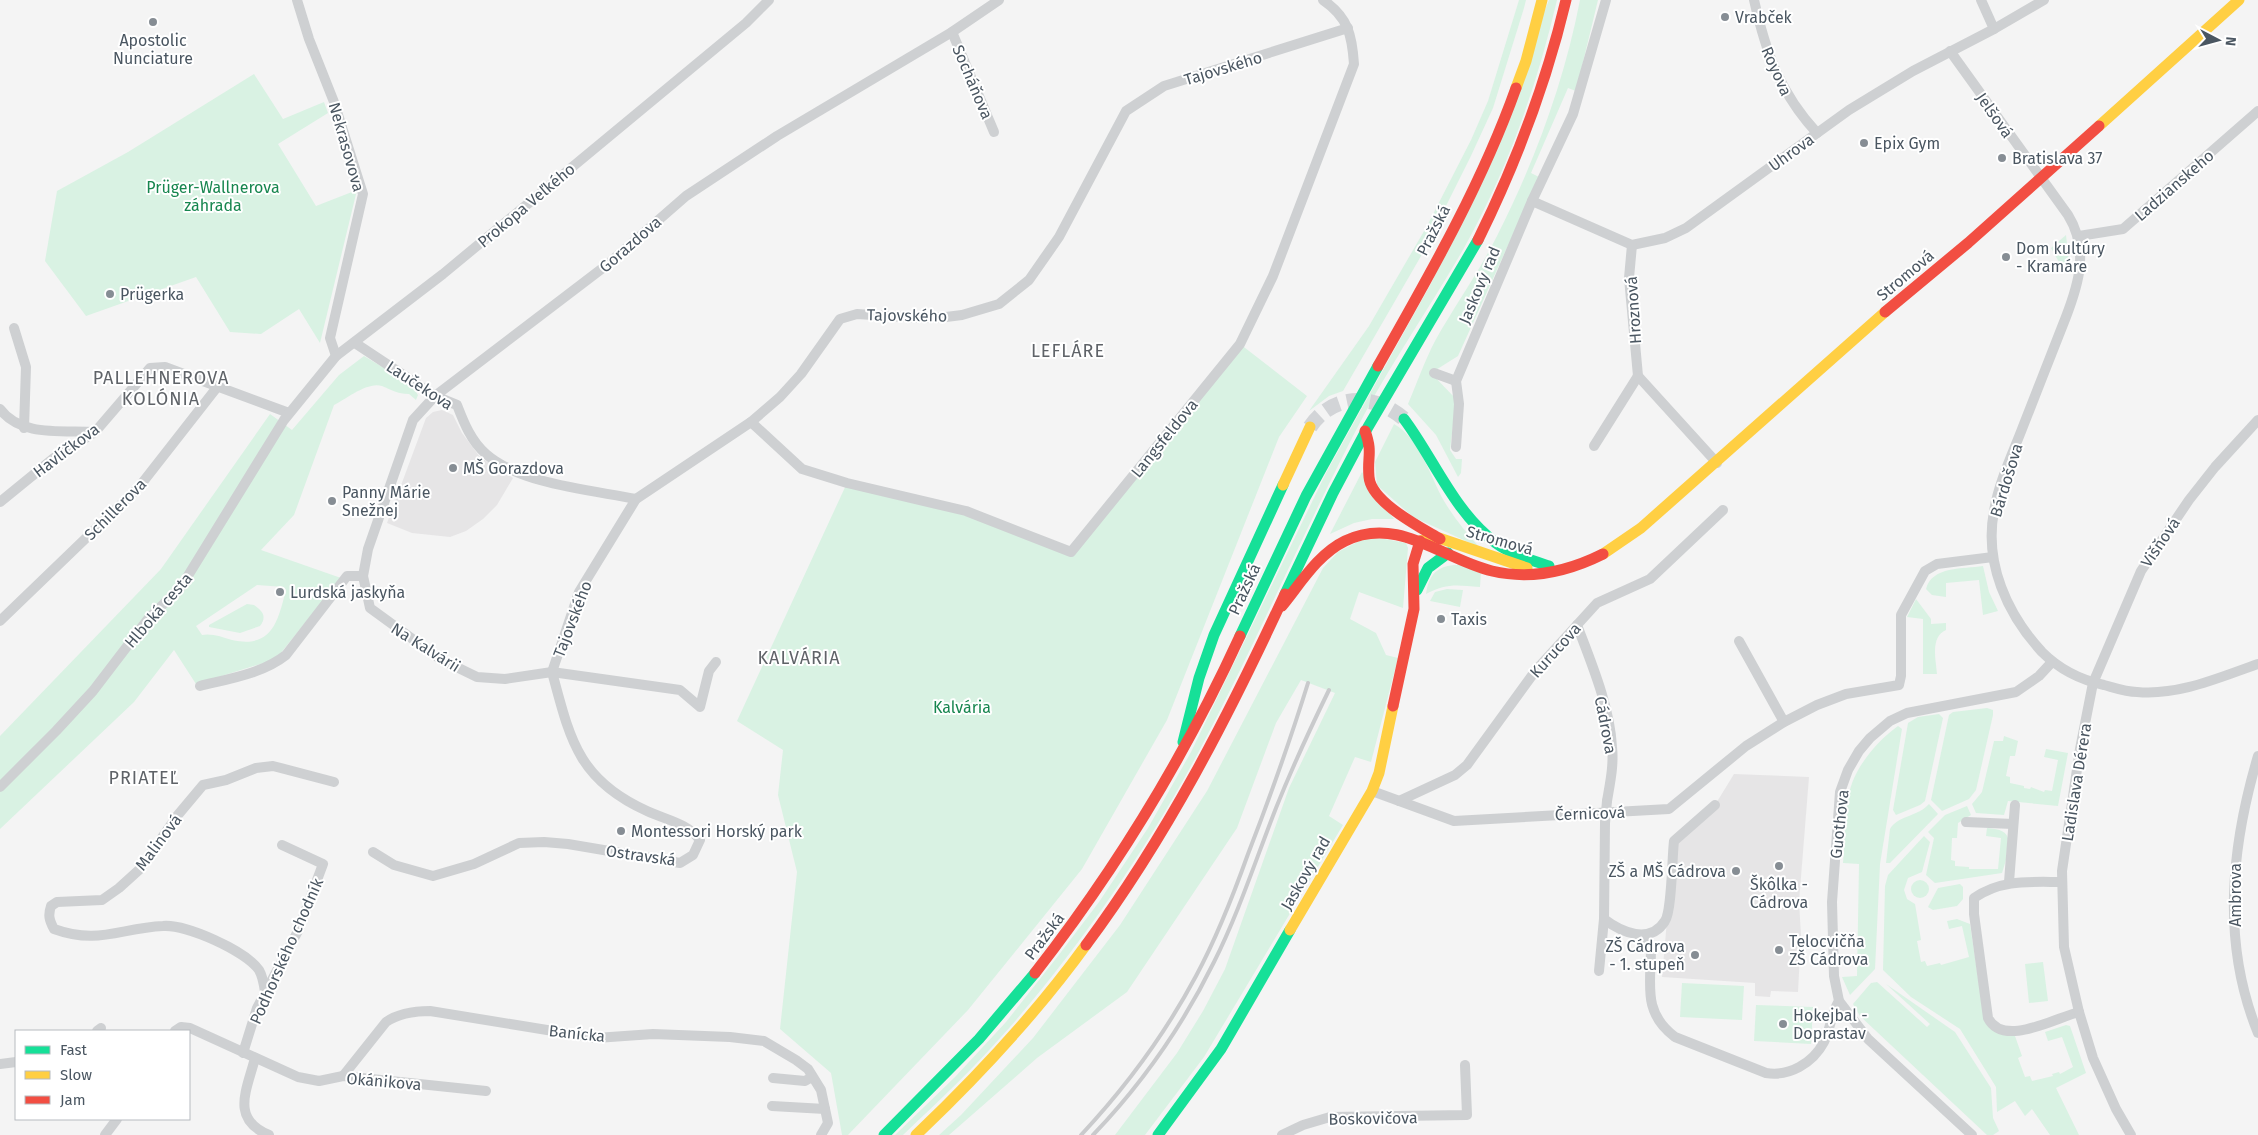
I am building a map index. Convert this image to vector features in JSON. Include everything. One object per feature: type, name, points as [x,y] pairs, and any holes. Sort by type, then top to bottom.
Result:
[{"type":"street","name":"Nekrasovova","points":[[297,0],[308,39],[334,102],[363,194],[330,338],[336,356]]},
{"type":"street","name":"Prokopa Veľkého","points":[[289,414],[336,356],[443,274],[738,29],[769,0]]},
{"type":"street","name":"Gorazdova","points":[[363,576],[368,549],[411,425],[416,415],[435,396],[608,264],[686,196],[777,136],[952,32],[999,0]]},
{"type":"street","name":"Langsfeldova","points":[[751,422],[802,469],[847,483],[966,512],[1071,552],[1240,344],[1274,276],[1354,64],[1353,45],[1348,28],[1339,11],[1323,0]]},
{"type":"street","name":"Pražská","points":[[884,1135],[974,1045],[1048,957],[1113,868],[1180,756],[1228,662],[1320,468],[1438,257],[1487,159],[1523,66],[1542,0]]},
{"type":"street","points":[[916,1135],[962,1092],[1034,1010],[1082,950],[1130,882],[1200,767],[1314,528],[1365,432],[1475,245],[1494,206],[1535,108],[1552,58],[1566,0]]},
{"type":"street","points":[[1606,0],[1573,114],[1532,201],[1632,245]]},
{"type":"street","name":"Royova","points":[[1754,0],[1762,37],[1784,91],[1817,133]]},
{"type":"street","points":[[1981,0],[1994,29]]},
{"type":"street","name":"Uhrova","points":[[1632,245],[1650,243],[1686,228],[1877,92],[2044,0]]},
{"type":"street","name":"Stromová","points":[[1439,538],[1448,553],[1491,570],[1526,575],[1551,574],[1583,564],[1626,541],[1717,463],[1828,361],[1945,263],[2239,0]]},
{"type":"street","name":"Tajovského","points":[[552,672],[580,592],[636,499],[751,422],[780,397],[801,374],[840,319],[857,314],[921,318],[962,315],[999,304],[1021,289],[1059,238],[1126,111],[1164,86],[1348,28]]},
{"type":"street","name":"Socháňova","points":[[952,32],[994,132]]},
{"type":"street","name":"Jelšová","points":[[1950,51],[2040,178]]},
{"type":"street","name":"Ladzianskeho","points":[[2079,236],[2116,232],[2123,228],[2258,111]]},
{"type":"street","name":"Bárdošova","points":[[2040,178],[2068,215],[2079,236],[2081,255],[2078,281],[1998,495],[1992,530],[1993,557],[2001,588],[2018,622],[2052,662],[2061,669],[2093,683],[2136,692],[2164,692],[2192,686],[2258,664]]},
{"type":"street","name":"Jaskový rad","points":[[1456,447],[1459,404],[1456,381],[1532,201]]},
{"type":"street","name":"Hroznová","points":[[1632,245],[1629,278],[1638,376]]},
{"type":"street","points":[[14,328],[26,367],[24,428]]},
{"type":"street","name":"Laučekova","points":[[355,343],[435,396],[457,405],[467,432],[475,442],[485,454],[510,470],[521,475],[636,499]]},
{"type":"street","name":"Havlíčkova","points":[[0,502],[54,458],[95,432],[150,368],[165,367],[289,414]]},
{"type":"street","points":[[1434,373],[1456,381]]},
{"type":"street","points":[[1594,446],[1638,376],[1717,463]]},
{"type":"street","name":"Schillerova","points":[[0,621],[139,487],[218,386]]},
{"type":"street","points":[[0,408],[7,419],[24,428],[95,432]]},
{"type":"street","name":"Hlboká cesta","points":[[0,787],[93,691],[148,619],[190,576],[289,414]]},
{"type":"street","points":[[1404,420],[1423,443],[1462,507],[1483,532],[1504,548],[1549,566]]},
{"type":"street","name":"Višňová","points":[[2093,683],[2124,607],[2152,553],[2215,467],[2258,420]]},
{"type":"street","points":[[1180,756],[1199,678],[1214,635],[1310,427]]},
{"type":"street","points":[[1365,432],[1372,448],[1369,478],[1375,492],[1404,518],[1439,538]]},
{"type":"street","name":"Kurucova","points":[[1399,801],[1455,775],[1467,765],[1536,670],[1597,603],[1650,579],[1723,510]]},
{"type":"street","points":[[1274,615],[1328,553],[1342,542],[1356,535],[1377,531],[1391,532],[1420,541],[1448,553]]},
{"type":"street","name":"Stromová","points":[[1420,541],[1439,538],[1526,568],[1564,567],[1583,564]]},
{"type":"street","name":"Jaskový rad","points":[[1414,600],[1412,564],[1420,541]]},
{"type":"street","name":"Jaskový rad","points":[[1158,1135],[1221,1049],[1372,791],[1379,773],[1395,704],[1414,600],[1423,572],[1435,559],[1448,553]]},
{"type":"street","name":"Černicová","points":[[1372,791],[1454,821],[1669,809],[1746,746],[1784,722],[1817,705],[1846,694],[1899,685],[1901,676],[1901,615],[1925,571],[1938,564],[1993,557]]},
{"type":"street","points":[[200,686],[242,675],[277,662],[286,655],[347,576],[363,576]]},
{"type":"street","name":"Na Kalvárii","points":[[363,576],[367,601],[375,613],[419,646],[456,668],[490,679],[552,672],[680,690],[700,707],[709,671],[716,662]]},
{"type":"street","name":"Cádrova","points":[[1577,624],[1590,660],[1610,730],[1613,762],[1607,801],[1604,919],[1599,970]]},
{"type":"street","points":[[1739,642],[1784,722]]},
{"type":"street","name":"Guothova","points":[[1972,1135],[1868,1039],[1839,1000],[1834,976],[1832,902],[1837,811],[1842,783],[1850,765],[1870,738],[1886,724],[1902,714],[2011,694],[2025,688],[2052,662]]},
{"type":"street","name":"Ostravská","points":[[373,852],[394,865],[433,876],[474,864],[519,843],[568,844],[680,863],[693,855],[700,840],[691,829],[622,799],[596,777],[584,762],[568,732],[552,672]]},
{"type":"street","name":"Ladislava Dérera","points":[[2093,683],[2072,796],[2062,882],[2064,947],[2079,1012],[2093,1058],[2116,1110],[2131,1135]]},
{"type":"street","name":"Ambrova","points":[[2258,756],[2238,834],[2232,903],[2238,963],[2243,988],[2258,1033]]},
{"type":"street","name":"Malinová","points":[[265,992],[258,970],[246,959],[181,926],[163,926],[110,935],[73,935],[54,929],[49,920],[51,906],[57,902],[102,900],[119,888],[140,869],[177,816],[203,784],[226,780],[256,768],[273,766],[334,782]]},
{"type":"street","points":[[1640,936],[1656,930],[1666,920],[1674,841],[1715,805]]},
{"type":"street","points":[[2009,882],[2015,805]]},
{"type":"street","points":[[1966,822],[2013,824]]},
{"type":"street","name":"Podhorského chodník","points":[[242,1053],[257,1008],[298,932],[323,864],[282,844]]},
{"type":"street","points":[[2062,882],[2009,882],[1988,888],[1974,898],[1974,914],[1990,1023],[1997,1029],[2016,1032],[2079,1012]]},
{"type":"street","points":[[1604,919],[1619,930],[1648,940],[1651,948],[1651,1003],[1657,1020],[1675,1036],[1766,1073],[1779,1075],[1787,1073],[1813,1058],[1825,1041],[1834,1008],[1839,1000]]},
{"type":"street","name":"Banícka","points":[[343,1076],[386,1022],[394,1016],[430,1011],[596,1038],[653,1034],[755,1039],[784,1052],[808,1069],[821,1090],[825,1109]]},
{"type":"street","name":"Okánikova","points":[[176,1030],[181,1027],[190,1028],[242,1053],[305,1079],[327,1080],[343,1076],[486,1091]]},
{"type":"street","points":[[255,1058],[244,1101],[245,1118],[257,1130],[269,1135]]},
{"type":"street","points":[[0,1064],[15,1062]]},
{"type":"street","name":"Boskovičova","points":[[1282,1135],[1303,1124],[1330,1117],[1467,1115],[1465,1066]]},
{"type":"street","points":[[773,1078],[804,1081],[812,1076]]},
{"type":"street","points":[[772,1106],[825,1109],[828,1123],[821,1135]]},
{"type":"street","points":[[105,1135],[116,1120]]},
{"type":"shaded area","name":"MŠ Gorazdova","points":[[442,410],[453,415],[462,433],[480,457],[513,478],[497,505],[483,519],[466,531],[450,537],[412,533],[387,523],[426,418],[433,412]]},
{"type":"shaded area","name":"ZŠ a MŠ Cádrova","points":[[1734,774],[1809,777],[1799,902],[1801,935],[1798,992],[1771,991],[1770,997],[1755,996],[1755,983],[1662,977],[1674,841],[1715,805]]},
{"type":"green space","points":[[1519,0],[1526,0],[1493,108],[1421,256],[1343,391],[1329,396],[1309,411],[1369,326],[1427,226],[1471,140],[1488,101]]},
{"type":"green space","points":[[1549,0],[1557,0],[1530,96],[1507,158],[1480,219],[1365,413],[1220,711],[1178,789],[1112,895],[1037,995],[958,1082],[903,1135],[895,1135],[955,1077],[1006,1022],[1099,902],[1148,828],[1191,752],[1326,473],[1433,280]]},
{"type":"green space","points":[[1580,0],[1598,0],[1576,91],[1568,88],[1531,173],[1539,177],[1458,356],[1431,373],[1456,399],[1450,450],[1456,459],[1462,459],[1461,473],[1458,477],[1436,435],[1408,404],[1435,341],[1490,249],[1524,179],[1557,91]]},
{"type":"green space","name":"Prüger-Wallnerova záhrada","points":[[254,74],[283,119],[324,102],[328,113],[278,144],[316,206],[357,190],[320,343],[299,309],[261,334],[230,332],[196,277],[86,316],[45,261],[57,191],[128,152]]},
{"type":"green space","points":[[2066,235],[2069,262],[2060,264],[2051,248]]},
{"type":"green space","name":"Kalvária","points":[[1240,344],[1307,396],[1279,437],[1167,720],[1082,869],[968,1010],[848,1135],[842,1135],[831,1073],[780,1029],[797,872],[778,795],[783,750],[737,721],[847,483],[966,511],[1071,552]]},
{"type":"green space","points":[[364,356],[411,384],[418,395],[416,400],[409,394],[398,393],[376,385],[357,391],[334,405],[294,515],[261,550],[341,578],[276,659],[196,684],[174,650],[134,702],[0,829],[0,736],[161,569],[270,414],[292,430],[339,375]],"holes":[[[257,585],[284,587],[286,590],[276,621],[271,630],[257,640],[246,642],[213,635],[202,635],[196,626]]]},
{"type":"green space","points":[[1394,424],[1418,448],[1448,507],[1460,525],[1479,547],[1413,517],[1377,485],[1375,462]]},
{"type":"green space","points":[[1362,472],[1394,519],[1372,519],[1354,523],[1330,534]]},
{"type":"green space","points":[[1369,536],[1406,543],[1408,548],[1403,608],[1359,592],[1350,619],[1376,633],[1386,655],[1398,658],[1371,762],[1355,757],[1329,816],[1343,825],[1204,1057],[1145,1135],[1115,1135],[1177,1053],[1203,1011],[1225,969],[1289,788],[1335,693],[1301,680],[1276,723],[1237,828],[1127,992],[1037,1058],[949,1135],[939,1135],[961,1115],[1033,1038],[1120,925],[1207,791],[1323,568],[1338,552]]},
{"type":"green space","points":[[1461,565],[1481,572],[1480,587],[1452,586],[1440,588],[1426,594],[1430,580],[1436,571],[1447,566]]},
{"type":"green space","points":[[1983,566],[1989,592],[1998,611],[1983,615],[1979,580],[1946,583],[1946,597],[1932,595],[1926,589],[1929,582],[1941,572]]},
{"type":"green space","points":[[1447,589],[1463,590],[1460,607],[1430,601],[1435,592]]},
{"type":"green space","points":[[1916,599],[1931,619],[1931,624],[1946,623],[1946,630],[1941,633],[1936,643],[1937,674],[1923,674],[1923,619],[1907,617]]},
{"type":"green space","points":[[247,604],[254,605],[262,612],[264,617],[260,626],[240,633],[209,627],[209,625]]},
{"type":"green space","points":[[1987,708],[1993,710],[1993,715],[1976,790],[1969,799],[1942,811],[1931,800],[1949,715],[1953,712]]},
{"type":"green space","points":[[1939,714],[1943,718],[1925,801],[1896,815],[1893,810],[1908,723],[1918,717]]},
{"type":"green space","points":[[1898,726],[1902,729],[1880,864],[1875,969],[1850,995],[1842,977],[1857,976],[1859,864],[1843,863],[1847,802],[1852,784],[1867,756],[1882,739]]},
{"type":"green space","points":[[2004,736],[2018,741],[2015,756],[2010,756],[2006,776],[2010,777],[2010,783],[2024,786],[2024,788],[2030,789],[2031,787],[2044,792],[2045,790],[2052,791],[2058,760],[2044,757],[2046,749],[2068,753],[2058,806],[2008,801],[2004,815],[1976,813],[1972,804],[1982,792],[1994,741],[2003,741]]},
{"type":"green space","points":[[1929,804],[1938,814],[1890,863],[1886,863],[1890,829],[1898,821],[1920,811]]},
{"type":"green space","points":[[1967,806],[1971,815],[1958,823],[1957,838],[1952,838],[1951,860],[1955,861],[1955,866],[1969,867],[1969,869],[1998,869],[2001,838],[1986,836],[1987,828],[1996,829],[2005,833],[2008,838],[2006,860],[2002,873],[1935,883],[1926,875],[1934,838],[1928,832],[1945,815]]},
{"type":"green space","points":[[1924,836],[1930,842],[1922,872],[1908,878],[1904,890],[1907,899],[1915,904],[1921,940],[1917,941],[1921,962],[1925,961],[1927,966],[1940,963],[1941,965],[1969,957],[1962,926],[1949,929],[1947,921],[1957,919],[1970,924],[1982,1005],[2001,1034],[2015,1036],[2022,1056],[2018,1058],[2025,1077],[2030,1076],[2032,1081],[2053,1076],[2052,1074],[2059,1072],[2060,1074],[2073,1067],[2062,1037],[2048,1041],[2045,1032],[2066,1025],[2070,1026],[2086,1073],[2056,1088],[2079,1135],[2050,1135],[2032,1109],[2025,1116],[2015,1101],[1997,1112],[1996,1087],[1960,1029],[1911,997],[1883,970],[1885,886],[1888,875]]},
{"type":"green space","points":[[1916,880],[1924,880],[1929,885],[1927,896],[1916,898],[1911,893],[1911,885]]},
{"type":"green space","points":[[1960,884],[1963,887],[1963,899],[1957,906],[1933,910],[1928,907],[1938,888]]},
{"type":"green space","points":[[2043,962],[2048,1001],[2029,1003],[2025,964]]},
{"type":"green space","points":[[1877,982],[1927,1027],[1930,1024],[1886,984],[1955,1032],[1991,1088],[1993,1118],[1999,1131],[1993,1135],[1987,1135],[1860,1016],[1853,1004],[1871,983]]},
{"type":"green space","points":[[1682,983],[1744,986],[1742,1020],[1680,1017]]},
{"type":"green space","name":"Hokejbal - Doprastav","points":[[1756,1005],[1813,1007],[1811,1044],[1754,1041]]},
{"type":"tunnel","points":[[1310,427],[1319,416],[1330,408],[1355,400],[1380,404],[1393,410],[1404,419]]},
{"type":"railway","points":[[1081,1135],[1114,1098],[1144,1059],[1184,998],[1204,961],[1218,931],[1280,769],[1308,683]]},
{"type":"railway","points":[[1093,1135],[1128,1096],[1160,1053],[1189,1009],[1202,985],[1231,924],[1282,793],[1329,690]]},
{"type":"traffic: fast","points":[[1285,594],[1333,493],[1368,427],[1478,240]]},
{"type":"traffic: fast","points":[[1240,636],[1306,496],[1378,366]]},
{"type":"traffic: fast","points":[[1404,419],[1456,501],[1481,530],[1496,543],[1508,550],[1549,566]]},
{"type":"traffic: fast","points":[[1183,742],[1199,678],[1214,635],[1283,485]]},
{"type":"traffic: fast","points":[[1417,590],[1428,568],[1448,553]]},
{"type":"traffic: fast","points":[[1158,1135],[1221,1049],[1290,930]]},
{"type":"traffic: fast","points":[[884,1135],[979,1039],[1035,973]]},
{"type":"traffic: slow","points":[[1516,88],[1526,61],[1542,0]]},
{"type":"traffic: slow","points":[[2099,126],[2239,0]]},
{"type":"traffic: slow","points":[[1603,554],[1641,528],[1885,312]]},
{"type":"traffic: slow","points":[[1283,485],[1310,427]]},
{"type":"traffic: slow","points":[[1420,541],[1439,538],[1527,568]]},
{"type":"traffic: slow","points":[[1290,930],[1372,791],[1379,773],[1393,706]]},
{"type":"traffic: slow","points":[[916,1135],[1006,1044],[1047,996],[1086,945]]},
{"type":"traffic: jam","points":[[1478,240],[1505,182],[1529,123],[1549,62],[1566,0]]},
{"type":"traffic: jam","points":[[1378,366],[1453,230],[1487,160],[1516,88]]},
{"type":"traffic: jam","points":[[1885,312],[1968,243],[2099,126]]},
{"type":"traffic: jam","points":[[1365,431],[1369,450],[1369,477],[1378,496],[1409,521],[1440,539]]},
{"type":"traffic: jam","points":[[1282,606],[1318,561],[1345,541],[1364,534],[1383,533],[1402,536],[1474,565],[1506,574],[1521,575],[1549,572],[1577,565],[1603,554]]},
{"type":"traffic: jam","points":[[1393,706],[1414,609],[1413,564],[1420,541]]},
{"type":"traffic: jam","points":[[1086,945],[1115,904],[1170,818],[1218,730],[1285,594]]},
{"type":"traffic: jam","points":[[1035,973],[1094,893],[1148,810],[1196,725],[1240,636]]},
{"type":"place","name":"Vrabček","points":[[1725,17]]},
{"type":"place","name":"Apostolic Nunciature","points":[[153,22]]},
{"type":"place","name":"Epix Gym","points":[[1864,143]]},
{"type":"place","name":"Bratislava 37","points":[[2002,158]]},
{"type":"place","name":"Dom kultúry - Kramáre","points":[[2006,257]]},
{"type":"place","name":"Prügerka","points":[[110,294]]},
{"type":"place","name":"MŠ Gorazdova","points":[[453,468]]},
{"type":"place","name":"Panny Márie Snežnej","points":[[332,501]]},
{"type":"place","name":"Lurdská jaskyňa","points":[[280,592]]},
{"type":"place","name":"Taxis","points":[[1441,619]]},
{"type":"place","name":"Montessori Horský park","points":[[621,831]]},
{"type":"place","name":"Škôlka - Cádrova","points":[[1779,866]]},
{"type":"place","name":"ZŠ a MŠ Cádrova","points":[[1736,871]]},
{"type":"place","name":"Telocvičňa ZŠ Cádrova","points":[[1779,950]]},
{"type":"place","name":"ZŠ Cádrova - 1. stupeň","points":[[1695,955]]},
{"type":"place","name":"Hokejbal - Doprastav","points":[[1783,1024]]},
{"type":"district","name":"LEFLÁRE","points":[[1068,351]]},
{"type":"district","name":"PALLEHNEROVA KOLÓNIA","points":[[161,388]]},
{"type":"district","name":"KALVÁRIA","points":[[799,658]]},
{"type":"district","name":"PRIATEĽ","points":[[144,778]]}]
